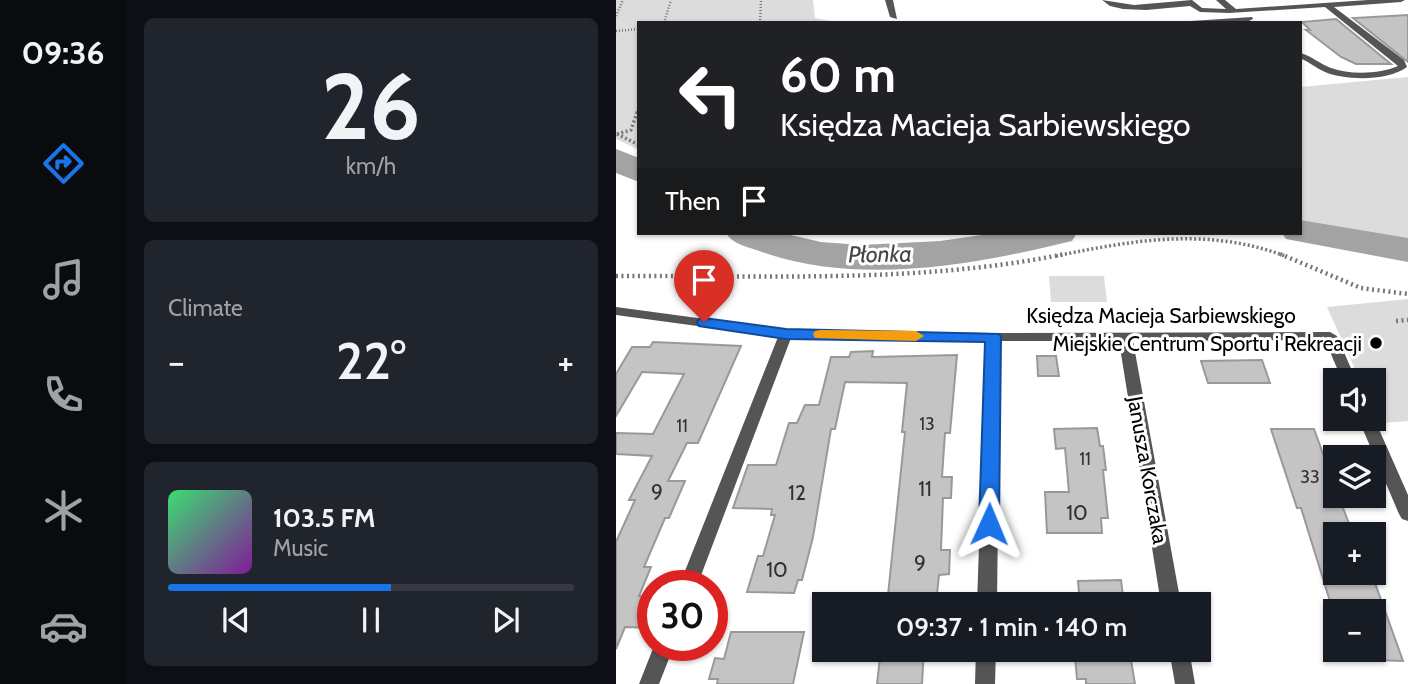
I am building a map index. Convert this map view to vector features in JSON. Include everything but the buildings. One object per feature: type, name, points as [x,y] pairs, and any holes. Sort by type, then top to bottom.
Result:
[{"type":"street","points":[[889,0],[894,18]]},
{"type":"street","points":[[1106,0],[1113,6],[1129,8],[1189,2],[1208,12],[1401,0]]},
{"type":"street","points":[[1220,0],[1234,11]]},
{"type":"street","points":[[1302,56],[1324,69],[1342,74],[1388,72],[1403,67],[1401,62],[1327,5]]},
{"type":"street","points":[[1220,21],[1338,13]]},
{"type":"street","name":"Księdza Macieja Sarbiewskiego","points":[[618,314],[786,334],[993,337],[1330,336],[1344,368]]},
{"type":"street","points":[[694,570],[786,334]]},
{"type":"street","name":"Janusza Korczaka","points":[[1125,336],[1169,592]]},
{"type":"street","points":[[987,592],[993,337]]},
{"type":"street","points":[[1372,431],[1408,514]]},
{"type":"street","points":[[649,684],[658,661]]},
{"type":"street","points":[[985,684],[986,662]]},
{"type":"street","points":[[1181,662],[1185,684]]},
{"type":"path","points":[[616,16],[623,0]]},
{"type":"path","points":[[665,21],[671,0]]},
{"type":"path","points":[[760,21],[761,0]]},
{"type":"path","points":[[616,31],[637,29]]},
{"type":"path","points":[[616,134],[631,130],[637,112]]},
{"type":"path","points":[[616,134],[637,144]]},
{"type":"path","points":[[616,276],[813,275],[968,269],[1134,241],[1198,237],[1238,242],[1288,257],[1341,283],[1378,292],[1408,294]]},
{"type":"path","points":[[1396,321],[1408,320]]},
{"type":"shaded area","points":[[616,0],[813,0],[815,18],[829,21],[637,21],[637,149],[616,139]]},
{"type":"shaded area","points":[[1408,77],[1408,238],[1302,222],[1302,87]]},
{"type":"shaded area","points":[[1049,276],[1104,276],[1107,302],[1051,302]]},
{"type":"shaded area","name":"Miejskie Centrum Sportu i Rekreacji","points":[[1408,299],[1408,421],[1386,423],[1386,368],[1355,368],[1327,307]]},
{"type":"waterway","name":"Płonka","points":[[616,159],[637,171]]},
{"type":"waterway","name":"Płonka","points":[[1302,231],[1408,250]]},
{"type":"waterway","name":"Płonka","points":[[751,235],[783,246],[821,254],[861,257],[940,253],[1047,235]]},
{"type":"slow traffic","points":[[821,334],[916,336]]},
{"type":"place","name":"Miejskie Centrum Sportu i Rekreacji","points":[[1376,343]]},
{"type":"route","points":[[704,322],[786,334],[993,337],[989,524]]}]
